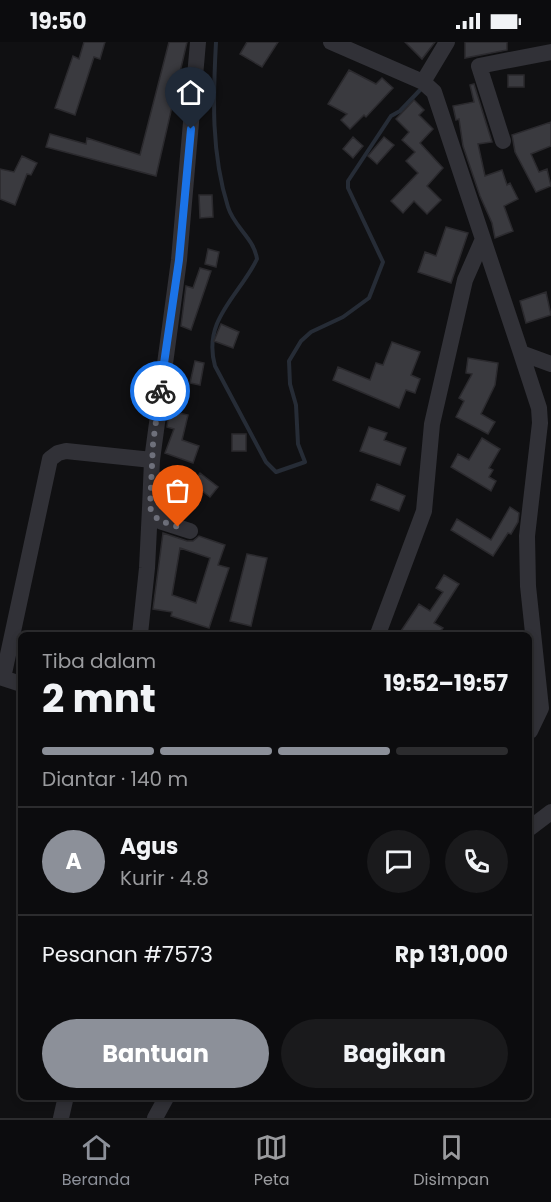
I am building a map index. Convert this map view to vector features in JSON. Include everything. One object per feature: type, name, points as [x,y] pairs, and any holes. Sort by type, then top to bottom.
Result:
[{"type":"street","points":[[140,632],[147,568],[152,460],[179,260],[198,42]]},
{"type":"street","points":[[331,42],[423,82],[430,86],[437,98],[539,408],[540,423],[527,536],[528,586],[541,708],[532,727]]},
{"type":"street","points":[[423,82],[447,42]]},
{"type":"street","points":[[502,141],[479,66],[551,52]]},
{"type":"street","points":[[379,632],[424,511],[432,424],[465,280],[483,239]]},
{"type":"street","points":[[521,353],[551,364]]},
{"type":"street","points":[[18,683],[2,678],[50,459],[66,451],[152,460]]},
{"type":"street","points":[[150,508],[162,522],[190,531]]},
{"type":"street","points":[[532,826],[551,812]]},
{"type":"street","points":[[61,1118],[65,1100]]},
{"type":"street","points":[[155,1118],[165,1100]]},
{"type":"building","points":[[84,42],[105,42],[100,59],[94,57],[75,115],[55,108],[73,56],[79,59]]},
{"type":"building","points":[[169,42],[187,42],[156,176],[46,147],[50,134],[86,144],[87,138],[140,155]]},
{"type":"building","points":[[247,42],[278,42],[262,67],[240,54]]},
{"type":"building","points":[[405,42],[435,42],[422,59]]},
{"type":"building","points":[[465,42],[507,42],[507,50],[465,58]]},
{"type":"building","points":[[349,70],[376,84],[382,78],[393,88],[366,117],[364,115],[350,129],[341,120],[347,114],[328,104]]},
{"type":"building","points":[[508,75],[524,75],[524,87],[508,87]]},
{"type":"building","points":[[474,84],[492,142],[478,144],[485,176],[502,170],[507,185],[510,183],[518,199],[504,206],[513,231],[495,238],[492,223],[463,146],[459,119],[456,120],[453,106],[474,102],[470,85]]},
{"type":"building","points":[[414,100],[424,110],[419,115],[433,129],[420,143],[443,168],[427,186],[441,200],[427,214],[414,201],[403,213],[391,201],[418,173],[406,161],[415,152],[402,140],[409,132],[396,119]]},
{"type":"building","points":[[551,122],[551,146],[531,154],[539,172],[547,169],[551,186],[536,192],[515,152],[512,135]]},
{"type":"building","points":[[353,137],[363,146],[353,158],[343,149]]},
{"type":"building","points":[[384,137],[394,145],[377,164],[368,156]]},
{"type":"building","points":[[22,156],[37,163],[31,175],[27,174],[15,205],[0,199],[0,169],[14,172]]},
{"type":"building","points":[[199,195],[212,195],[213,217],[200,218]]},
{"type":"building","points":[[446,227],[468,233],[451,283],[418,272],[425,252],[436,256]]},
{"type":"building","points":[[208,249],[219,252],[216,267],[205,264]]},
{"type":"building","points":[[200,268],[211,271],[191,330],[181,326],[186,286],[193,288]]},
{"type":"building","points":[[546,292],[551,315],[526,323],[520,301]]},
{"type":"building","points":[[221,324],[239,332],[233,348],[214,341]]},
{"type":"building","points":[[392,342],[420,352],[411,375],[420,379],[415,393],[406,390],[399,408],[333,380],[338,367],[370,380],[376,363],[383,365]]},
{"type":"building","points":[[468,358],[498,363],[495,385],[481,414],[495,422],[488,434],[456,417],[464,401],[459,398],[472,374],[466,373]]},
{"type":"building","points":[[195,361],[204,363],[200,385],[190,383]]},
{"type":"building","points":[[169,411],[188,415],[182,440],[199,446],[193,463],[165,453],[174,429],[167,427]]},
{"type":"building","points":[[369,427],[387,433],[384,440],[406,448],[400,465],[360,451]]},
{"type":"building","points":[[232,434],[246,434],[246,451],[232,451]]},
{"type":"building","points":[[482,438],[500,449],[489,468],[493,470],[489,477],[496,481],[491,491],[451,467],[458,454],[469,460]]},
{"type":"building","points":[[200,473],[218,487],[210,497],[192,483]]},
{"type":"building","points":[[377,484],[405,496],[399,511],[371,500]]},
{"type":"building","points":[[510,507],[519,513],[518,522],[493,556],[451,530],[457,519],[491,540]]},
{"type":"building","points":[[163,533],[187,541],[193,541],[199,536],[225,545],[218,565],[229,568],[209,628],[171,616],[172,612],[153,609]],"holes":[[[180,548],[210,558],[196,603],[172,595]]]},
{"type":"building","points":[[247,554],[267,558],[251,626],[230,621]]},
{"type":"building","points":[[444,575],[459,584],[434,623],[443,628],[440,632],[400,632],[419,604],[430,611],[443,592],[436,588]]},
{"type":"waterway","points":[[216,42],[214,125],[222,187],[231,214],[252,245],[257,259],[224,309],[214,335],[212,350],[215,366],[266,462],[276,472],[305,462],[298,444],[296,405],[290,384],[289,361],[301,341],[311,332],[343,317],[369,298],[383,262],[348,188],[348,181],[391,116],[400,111],[420,90]]},
{"type":"way so far","points":[[160,391],[153,444],[150,508],[158,520],[178,527]]},
{"type":"route","points":[[160,391],[179,260],[191,129]]}]
